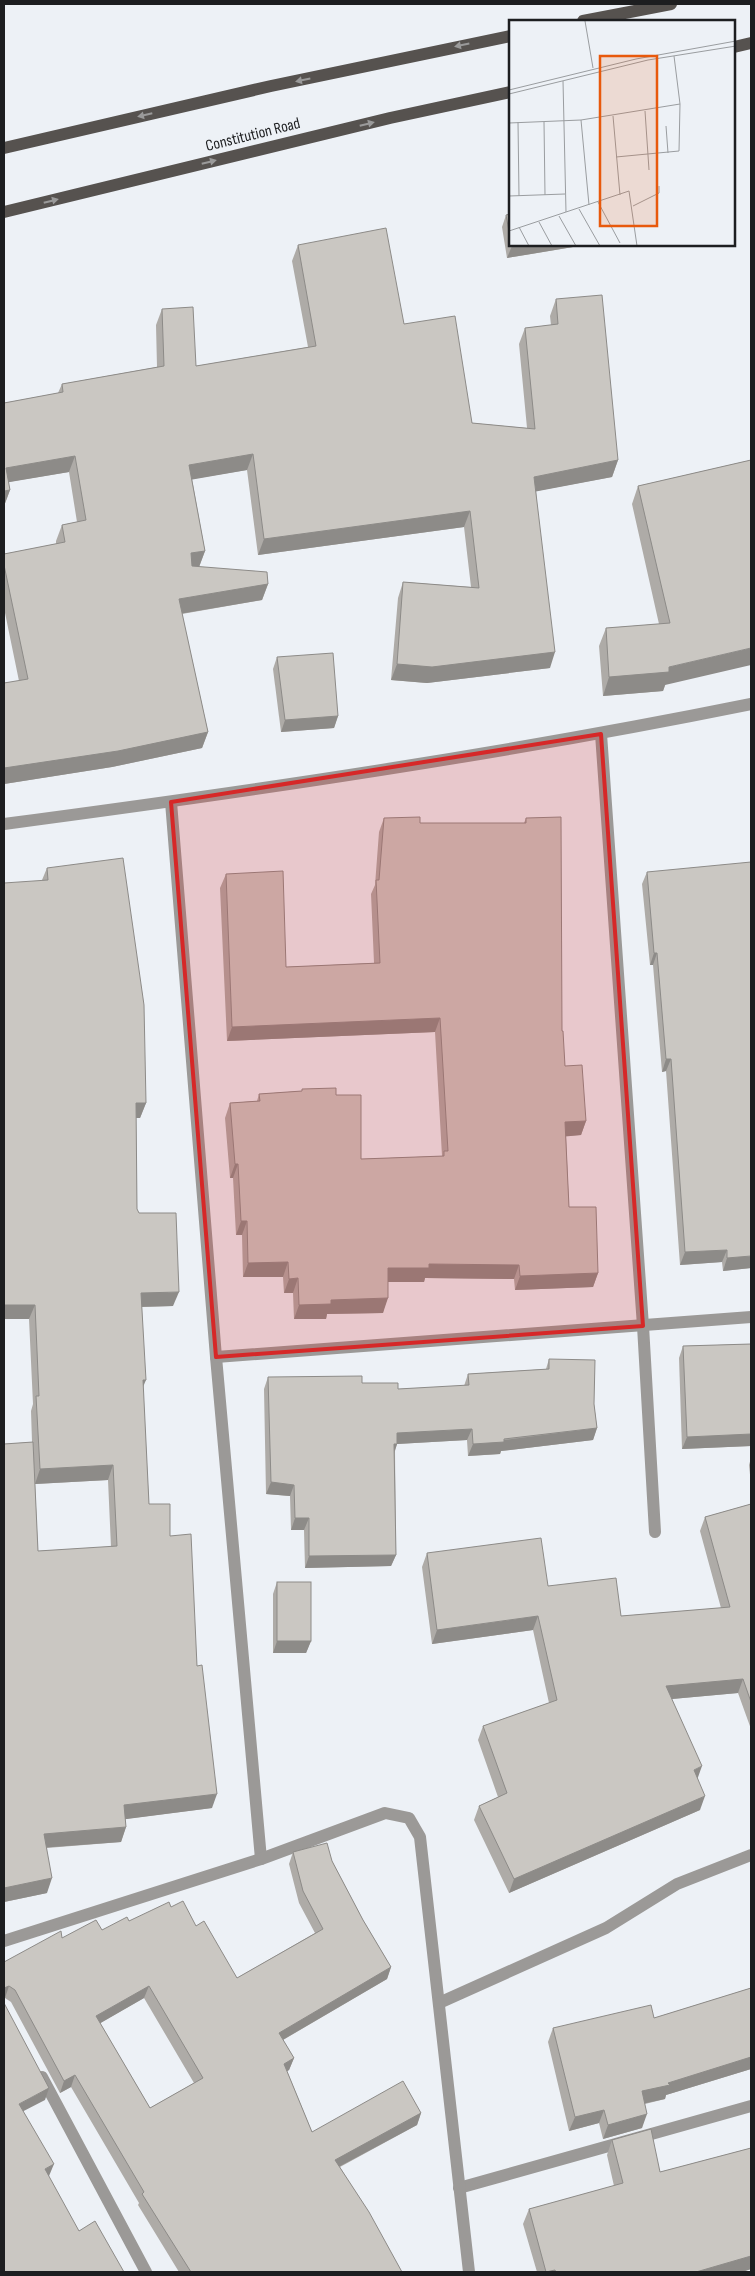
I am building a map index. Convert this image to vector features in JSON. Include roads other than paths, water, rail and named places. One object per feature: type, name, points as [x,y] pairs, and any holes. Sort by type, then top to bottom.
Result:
[{"type":"main road","points":[[587,20],[671,4]]},
{"type":"main road","points":[[4,148],[271,86],[509,36]]},
{"type":"main road","points":[[735,47],[751,44]]},
{"type":"main road","name":"Constitution Road","points":[[4,212],[390,118],[509,92]]},
{"type":"street","points":[[4,824],[171,802],[601,734],[751,704]]},
{"type":"street","points":[[601,734],[643,1326],[655,1532]]},
{"type":"street","points":[[171,802],[216,1357],[262,1859]]},
{"type":"street","points":[[216,1357],[751,1317]]},
{"type":"street","points":[[4,1941],[262,1859],[385,1813],[409,1818],[420,1837],[469,2272]]},
{"type":"street","points":[[439,2003],[606,1928],[676,1884],[751,1854]]},
{"type":"street","points":[[36,2066],[146,2272]]},
{"type":"street","points":[[459,2188],[751,2106]]}]
